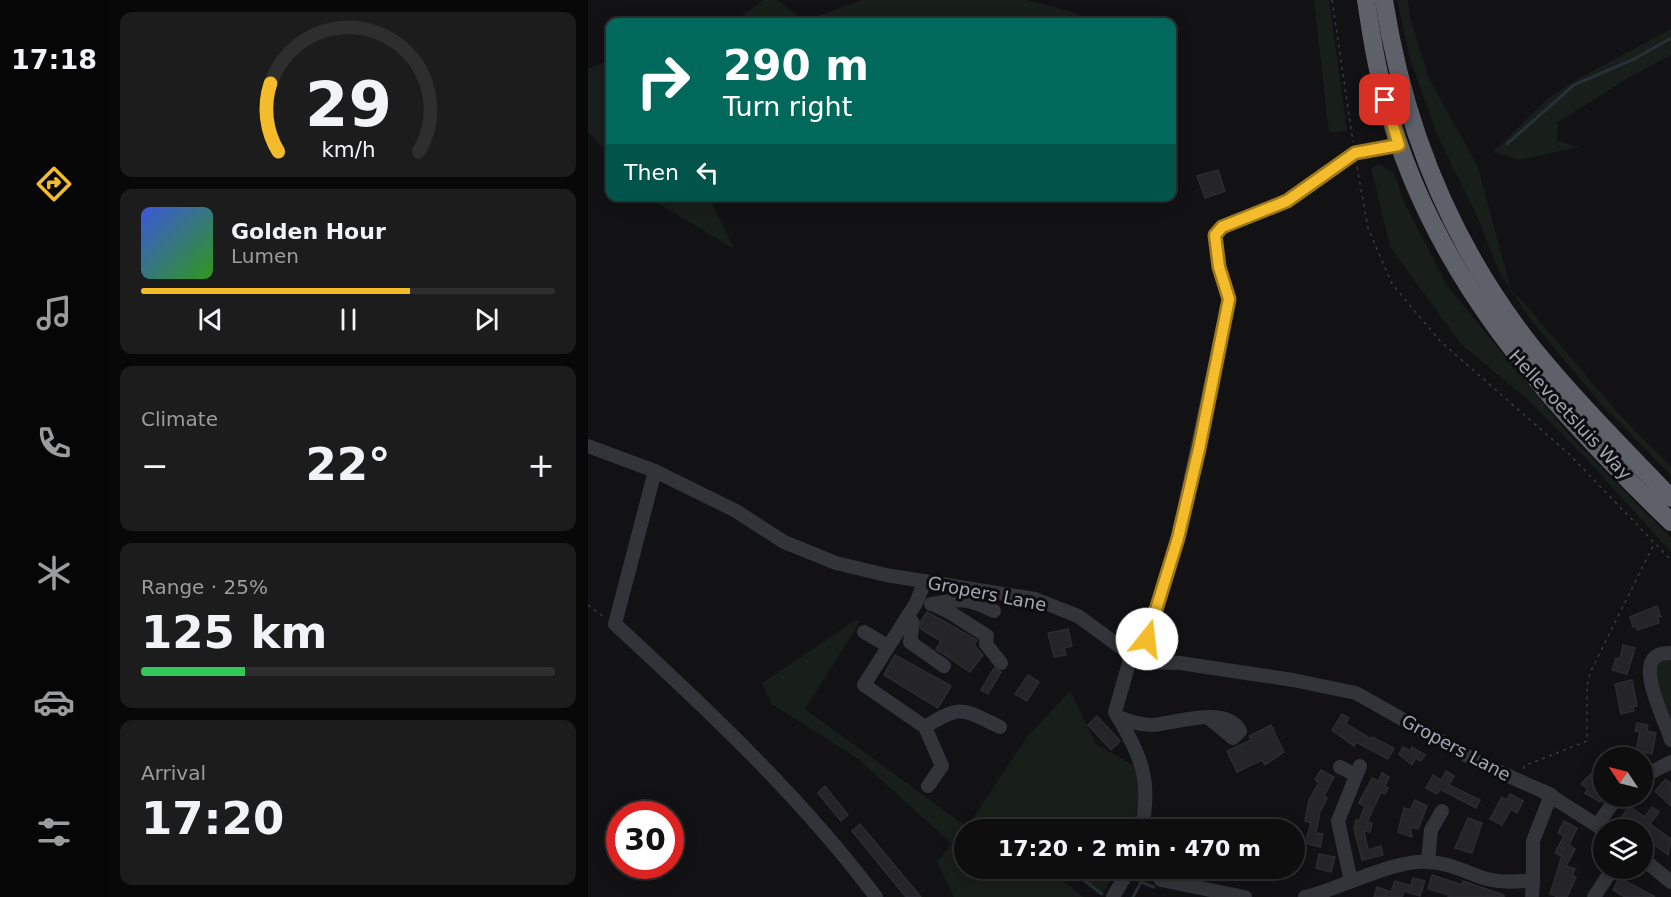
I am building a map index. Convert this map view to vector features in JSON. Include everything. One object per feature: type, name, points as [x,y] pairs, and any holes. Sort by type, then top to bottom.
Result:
[{"type":"highway","name":"Hellevoetsluis Way","points":[[1366,0],[1380,78],[1399,145],[1445,249],[1489,321],[1557,406],[1671,522]]},
{"type":"highway","name":"Hellevoetsluis Way","points":[[1384,0],[1394,54],[1417,138],[1442,199],[1475,263],[1533,348],[1579,401],[1671,498]]},
{"type":"street","points":[[1144,819],[1147,804],[1142,766],[1115,712],[1178,538],[1204,425],[1229,299],[1219,267],[1215,235],[1222,227],[1287,201],[1355,153],[1399,145]]},
{"type":"street","name":"Gropers Lane","points":[[588,446],[655,471],[736,512],[784,542],[836,563],[925,581],[1035,599],[1078,616],[1119,644],[1136,659],[1293,680],[1356,693],[1480,763],[1551,795]]},
{"type":"street","points":[[655,471],[615,624],[687,691],[838,846],[876,897]]},
{"type":"street","points":[[925,581],[916,603],[864,685],[925,728],[942,766],[928,786]]},
{"type":"street","points":[[916,603],[932,604],[951,599],[972,600],[994,611]]},
{"type":"street","points":[[932,604],[987,636],[986,644],[1000,663]]},
{"type":"street","points":[[908,616],[913,623],[910,642],[944,666]]},
{"type":"street","points":[[864,632],[888,646]]},
{"type":"street","points":[[1671,653],[1663,652],[1654,657],[1649,669],[1651,686],[1671,740]]},
{"type":"street","points":[[925,728],[945,715],[964,710],[1000,726]]},
{"type":"street","points":[[1118,717],[1153,725],[1209,718]]},
{"type":"street","points":[[1653,771],[1671,762]]},
{"type":"street","points":[[1340,767],[1358,771],[1338,821],[1351,881]]},
{"type":"street","points":[[1522,781],[1551,795],[1593,822]]},
{"type":"street","points":[[1532,897],[1533,841],[1551,795]]},
{"type":"street","points":[[1428,862],[1431,830],[1443,819]]},
{"type":"street","points":[[1305,897],[1409,864],[1428,862],[1457,867],[1509,883],[1533,880]]},
{"type":"street","points":[[1653,867],[1671,882]]},
{"type":"street","points":[[1113,897],[1124,879]]},
{"type":"street","points":[[1594,897],[1606,879]]},
{"type":"street","points":[[1161,880],[1180,891],[1245,897]]},
{"type":"path","points":[[1332,0],[1368,228],[1392,284],[1440,341],[1569,454],[1671,560]]},
{"type":"path","points":[[1522,781],[1524,766],[1587,741],[1587,686],[1590,673],[1655,543]]},
{"type":"path","points":[[588,605],[615,624]]},
{"type":"shaded area","points":[[763,0],[777,0],[800,18],[739,18]]},
{"type":"shaded area","points":[[862,0],[1026,0],[1088,18],[812,18]]},
{"type":"shaded area","points":[[1314,0],[1329,0],[1347,131],[1329,133]]},
{"type":"shaded area","points":[[1397,0],[1408,0],[1410,18],[1429,78],[1478,167],[1511,289],[1499,271],[1476,214],[1438,137],[1410,59]]},
{"type":"shaded area","points":[[1671,29],[1671,55],[1633,75],[1558,122],[1557,141],[1579,147],[1519,160],[1493,152],[1545,101],[1572,82]]},
{"type":"shaded area","points":[[606,62],[606,152],[588,132],[588,69]]},
{"type":"shaded area","points":[[1380,164],[1395,174],[1402,198],[1446,284],[1569,435],[1671,538],[1671,552],[1583,455],[1527,399],[1462,345],[1390,247],[1371,168]]},
{"type":"shaded area","points":[[655,201],[711,201],[734,249]]},
{"type":"shaded area","points":[[1514,295],[1518,296],[1620,415],[1671,467],[1671,475],[1602,405],[1530,319]]},
{"type":"shaded area","points":[[856,620],[860,622],[805,709],[956,819],[954,819],[954,879],[1061,879],[1084,897],[954,897],[937,862],[952,844],[857,758],[772,704],[762,683]]},
{"type":"shaded area","points":[[1659,658],[1671,658],[1671,727],[1656,690],[1654,664]]},
{"type":"shaded area","points":[[1070,691],[1096,744],[1140,769],[1141,800],[1134,819],[972,819],[1027,737]]},
{"type":"shaded area","points":[[1082,879],[1111,879],[1102,894]]},
{"type":"building","points":[[1218,170],[1225,191],[1205,198],[1197,176]]},
{"type":"building","points":[[1657,606],[1661,617],[1657,616],[1659,623],[1637,630],[1636,626],[1633,627],[1630,617]]},
{"type":"building","points":[[927,612],[977,640],[974,645],[983,655],[970,672],[936,649],[941,641],[921,629],[921,621]]},
{"type":"building","points":[[1068,629],[1072,646],[1064,648],[1066,655],[1054,657],[1048,633]]},
{"type":"building","points":[[1623,645],[1635,648],[1627,674],[1612,670],[1616,658],[1620,659]]},
{"type":"building","points":[[895,655],[951,686],[938,708],[884,675]]},
{"type":"building","points":[[994,668],[1001,672],[988,694],[981,690]]},
{"type":"building","points":[[1028,675],[1039,682],[1027,701],[1015,694]]},
{"type":"building","points":[[1632,680],[1637,706],[1633,707],[1634,711],[1621,714],[1615,684]]},
{"type":"building","points":[[1342,714],[1349,718],[1346,723],[1351,727],[1371,739],[1372,737],[1394,748],[1388,759],[1356,742],[1354,746],[1332,730]]},
{"type":"building","points":[[1097,716],[1120,741],[1111,750],[1088,725]]},
{"type":"building","points":[[1637,723],[1648,725],[1647,731],[1656,733],[1653,749],[1637,747],[1640,732],[1635,731]]},
{"type":"building","points":[[1271,725],[1284,752],[1265,765],[1262,760],[1237,772],[1227,751],[1251,740],[1249,736]]},
{"type":"building","points":[[1403,747],[1410,751],[1412,747],[1425,755],[1421,761],[1416,758],[1412,765],[1399,754]]},
{"type":"building","points":[[1321,770],[1334,777],[1324,796],[1327,798],[1320,812],[1316,833],[1323,834],[1320,847],[1305,843],[1311,823],[1305,821],[1309,800],[1319,782],[1315,780]]},
{"type":"building","points":[[1446,771],[1454,776],[1449,785],[1480,800],[1476,808],[1440,789],[1437,794],[1426,788],[1433,775],[1441,780]]},
{"type":"building","points":[[1593,772],[1593,798],[1585,793],[1588,789],[1581,784]]},
{"type":"building","points":[[1382,773],[1389,777],[1385,786],[1388,788],[1385,794],[1381,792],[1367,822],[1372,823],[1370,832],[1364,831],[1368,850],[1381,846],[1383,855],[1362,860],[1354,829],[1356,820],[1359,821],[1365,806],[1359,803],[1372,778],[1378,781]]},
{"type":"building","points":[[1666,779],[1671,784],[1671,806],[1655,791]]},
{"type":"building","points":[[825,786],[848,815],[841,821],[818,793]]},
{"type":"building","points":[[1510,794],[1523,801],[1517,813],[1511,809],[1502,825],[1490,819],[1502,797],[1507,800]]},
{"type":"building","points":[[1415,800],[1427,806],[1418,829],[1410,827],[1412,837],[1398,832],[1404,808],[1410,810]]},
{"type":"building","points":[[1628,807],[1645,817],[1652,807],[1659,812],[1653,820],[1620,819]]},
{"type":"building","points":[[1468,818],[1482,823],[1472,853],[1455,848]]},
{"type":"building","points":[[1564,821],[1577,828],[1569,845],[1575,849],[1566,866],[1575,869],[1572,875],[1576,877],[1567,897],[1558,897],[1550,894],[1562,856],[1555,853],[1564,836],[1558,833]]},
{"type":"building","points":[[860,824],[921,897],[906,897],[852,831]]},
{"type":"building","points":[[1653,826],[1671,839],[1668,855],[1653,843]]},
{"type":"building","points":[[1319,854],[1335,857],[1331,872],[1316,868]]},
{"type":"building","points":[[1432,875],[1462,885],[1463,881],[1504,895],[1504,897],[1448,897],[1449,895],[1428,889]]},
{"type":"building","points":[[1413,878],[1425,881],[1420,896],[1404,891],[1402,897],[1374,897],[1377,887],[1391,892],[1395,881],[1411,886]]},
{"type":"building","points":[[1618,879],[1624,879],[1655,897],[1625,897],[1613,890]]},
{"type":"waterway","points":[[1507,144],[1574,85],[1634,59],[1671,38]]},
{"type":"waterway","points":[[1082,879],[1102,894]]},
{"type":"waterway","points":[[1133,897],[1141,882],[1154,887]]},
{"type":"route","points":[[1147,639],[1178,538],[1199,449],[1229,299],[1219,267],[1215,235],[1222,227],[1287,201],[1355,153],[1399,145],[1385,100]]}]
